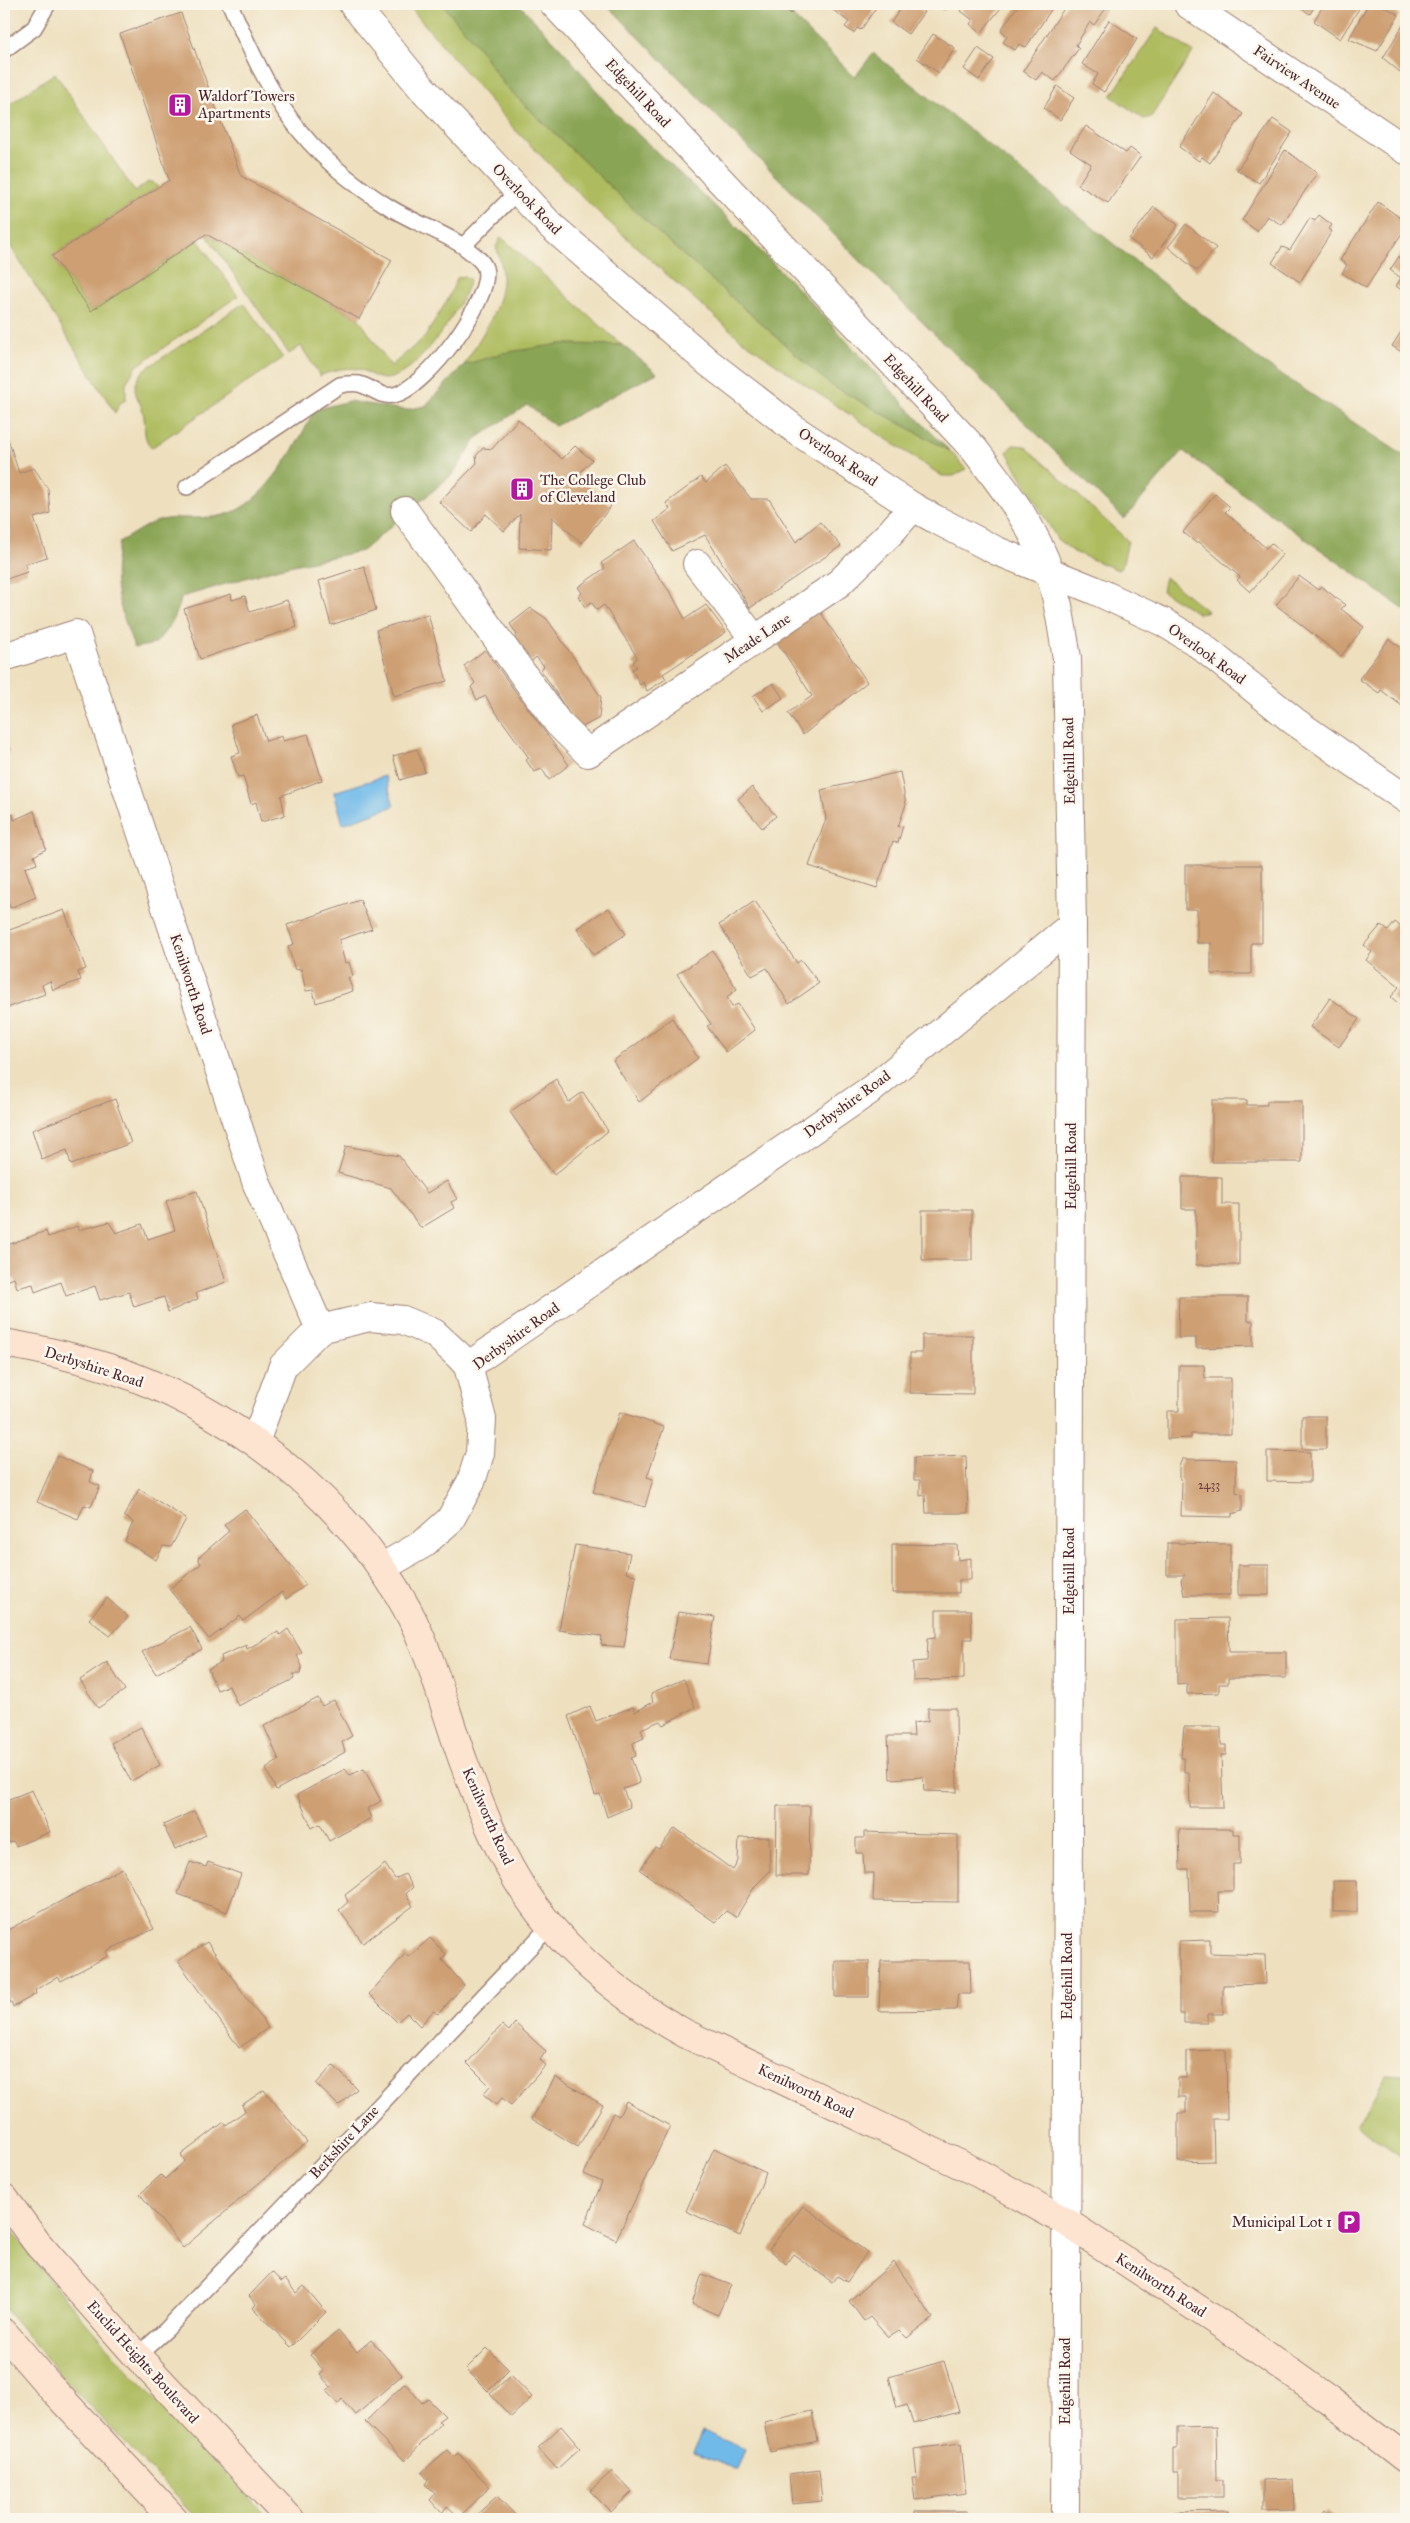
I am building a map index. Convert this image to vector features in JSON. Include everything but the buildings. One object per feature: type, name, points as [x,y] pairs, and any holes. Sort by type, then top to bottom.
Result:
[{"type":"main road","name":"Derbyshire Road","points":[[4,1343],[40,1350],[109,1368],[201,1408],[255,1442],[324,1502],[381,1568]]},
{"type":"main road","name":"Kenilworth Road","points":[[381,1568],[407,1609],[426,1652],[487,1823],[517,1880],[550,1926],[619,1992],[657,2018],[686,2034],[978,2173],[1066,2222],[1242,2338],[1329,2400],[1406,2460]]},
{"type":"main road","name":"Euclid Heights Boulevard","points":[[4,2198],[38,2244],[137,2356],[290,2519]]},
{"type":"main road","points":[[4,2334],[55,2392],[174,2519]]},
{"type":"street","name":"Overlook Road","points":[[353,4],[422,88],[550,225],[709,363],[797,431],[913,507],[997,551],[1094,590],[1163,622],[1196,642],[1294,721],[1406,800]]},
{"type":"street","name":"Edgehill Road","points":[[554,4],[974,450],[1019,509],[1050,573],[1067,658],[1072,925],[1065,2519]]},
{"type":"street","name":"Fairview Avenue","points":[[1188,4],[1406,150]]},
{"type":"street","name":"Meade Lane","points":[[405,510],[558,723],[588,753],[839,582],[890,533],[913,507]]},
{"type":"street","points":[[698,564],[755,640]]},
{"type":"street","name":"Kenilworth Road","points":[[4,657],[76,634],[257,1184],[320,1329]]},
{"type":"street","name":"Derbyshire Road","points":[[381,1568],[423,1544],[450,1520],[471,1482],[480,1454],[482,1420],[468,1366],[873,1088],[1072,925]]},
{"type":"street","points":[[255,1442],[282,1366],[320,1329],[370,1317],[403,1320],[434,1333],[468,1366]]},
{"type":"lane","points":[[4,50],[34,28],[48,4]]},
{"type":"lane","points":[[187,487],[340,385],[358,384],[384,395],[394,396],[407,391],[419,382],[456,338],[484,286],[485,274],[482,263],[464,246],[390,208],[343,176],[316,151],[280,106],[262,74],[230,4]]},
{"type":"lane","points":[[464,246],[518,192]]},
{"type":"lane","name":"Berkshire Lane","points":[[137,2356],[166,2330],[550,1926]]},
{"type":"green space","points":[[407,4],[442,4],[478,46],[505,86],[663,237],[831,385],[950,451],[966,469],[954,476],[942,476],[742,340],[600,214],[516,131]]},
{"type":"green space","points":[[442,4],[519,4],[566,54],[615,113],[734,224],[809,300],[914,415],[950,451],[831,385],[663,237],[505,86],[478,46]]},
{"type":"green space","points":[[606,4],[780,4],[855,77],[873,53],[1261,361],[1406,457],[1406,611],[1183,451],[1124,519],[874,275]]},
{"type":"green space","points":[[1157,28],[1193,52],[1151,117],[1144,119],[1111,96]]},
{"type":"green space","points":[[55,73],[135,192],[148,182],[153,182],[158,187],[52,256],[91,311],[198,240],[238,296],[137,366],[126,383],[126,400],[120,403],[115,413],[4,236],[4,108]]},
{"type":"green space","points":[[206,234],[359,319],[391,366],[425,337],[449,297],[457,278],[464,276],[470,280],[458,307],[436,339],[410,367],[397,376],[382,379],[359,369],[347,368],[320,376],[301,346],[289,354]]},
{"type":"green space","points":[[501,237],[622,345],[560,344],[464,365],[489,323],[500,295],[502,280],[501,264],[496,247]]},
{"type":"green space","points":[[244,303],[283,358],[151,448],[145,436],[143,411],[135,390],[138,378],[144,370]]},
{"type":"green space","points":[[560,344],[622,345],[657,373],[555,426],[527,405],[477,438],[454,473],[362,551],[279,568],[182,597],[171,624],[155,644],[134,648],[121,608],[116,583],[115,570],[120,541],[161,520],[215,517],[233,512],[246,505],[258,495],[281,468],[300,438],[314,410],[349,401],[405,410],[425,406],[464,365],[503,353]]},
{"type":"green space","points":[[1013,445],[1025,446],[1128,541],[1122,567],[1118,570],[1074,552],[1057,539],[1007,452]]},
{"type":"green space","points":[[1165,577],[1207,611],[1199,614],[1162,591]]},
{"type":"green space","points":[[1387,2074],[1406,2075],[1406,2160],[1357,2125]]},
{"type":"green space","points":[[4,2220],[34,2260],[98,2337],[166,2411],[271,2519],[198,2519],[61,2376],[4,2307]]},
{"type":"water","points":[[385,776],[394,806],[343,824],[334,792]]},
{"type":"water","points":[[702,2431],[745,2449],[737,2470],[693,2452]]},
{"type":"place","name":"Waldorf Towers Apartments","points":[[180,105]]},
{"type":"place","name":"The College Club of Cleveland","points":[[522,489]]},
{"type":"place","name":"Municipal Lot 1","points":[[1349,2222]]}]
